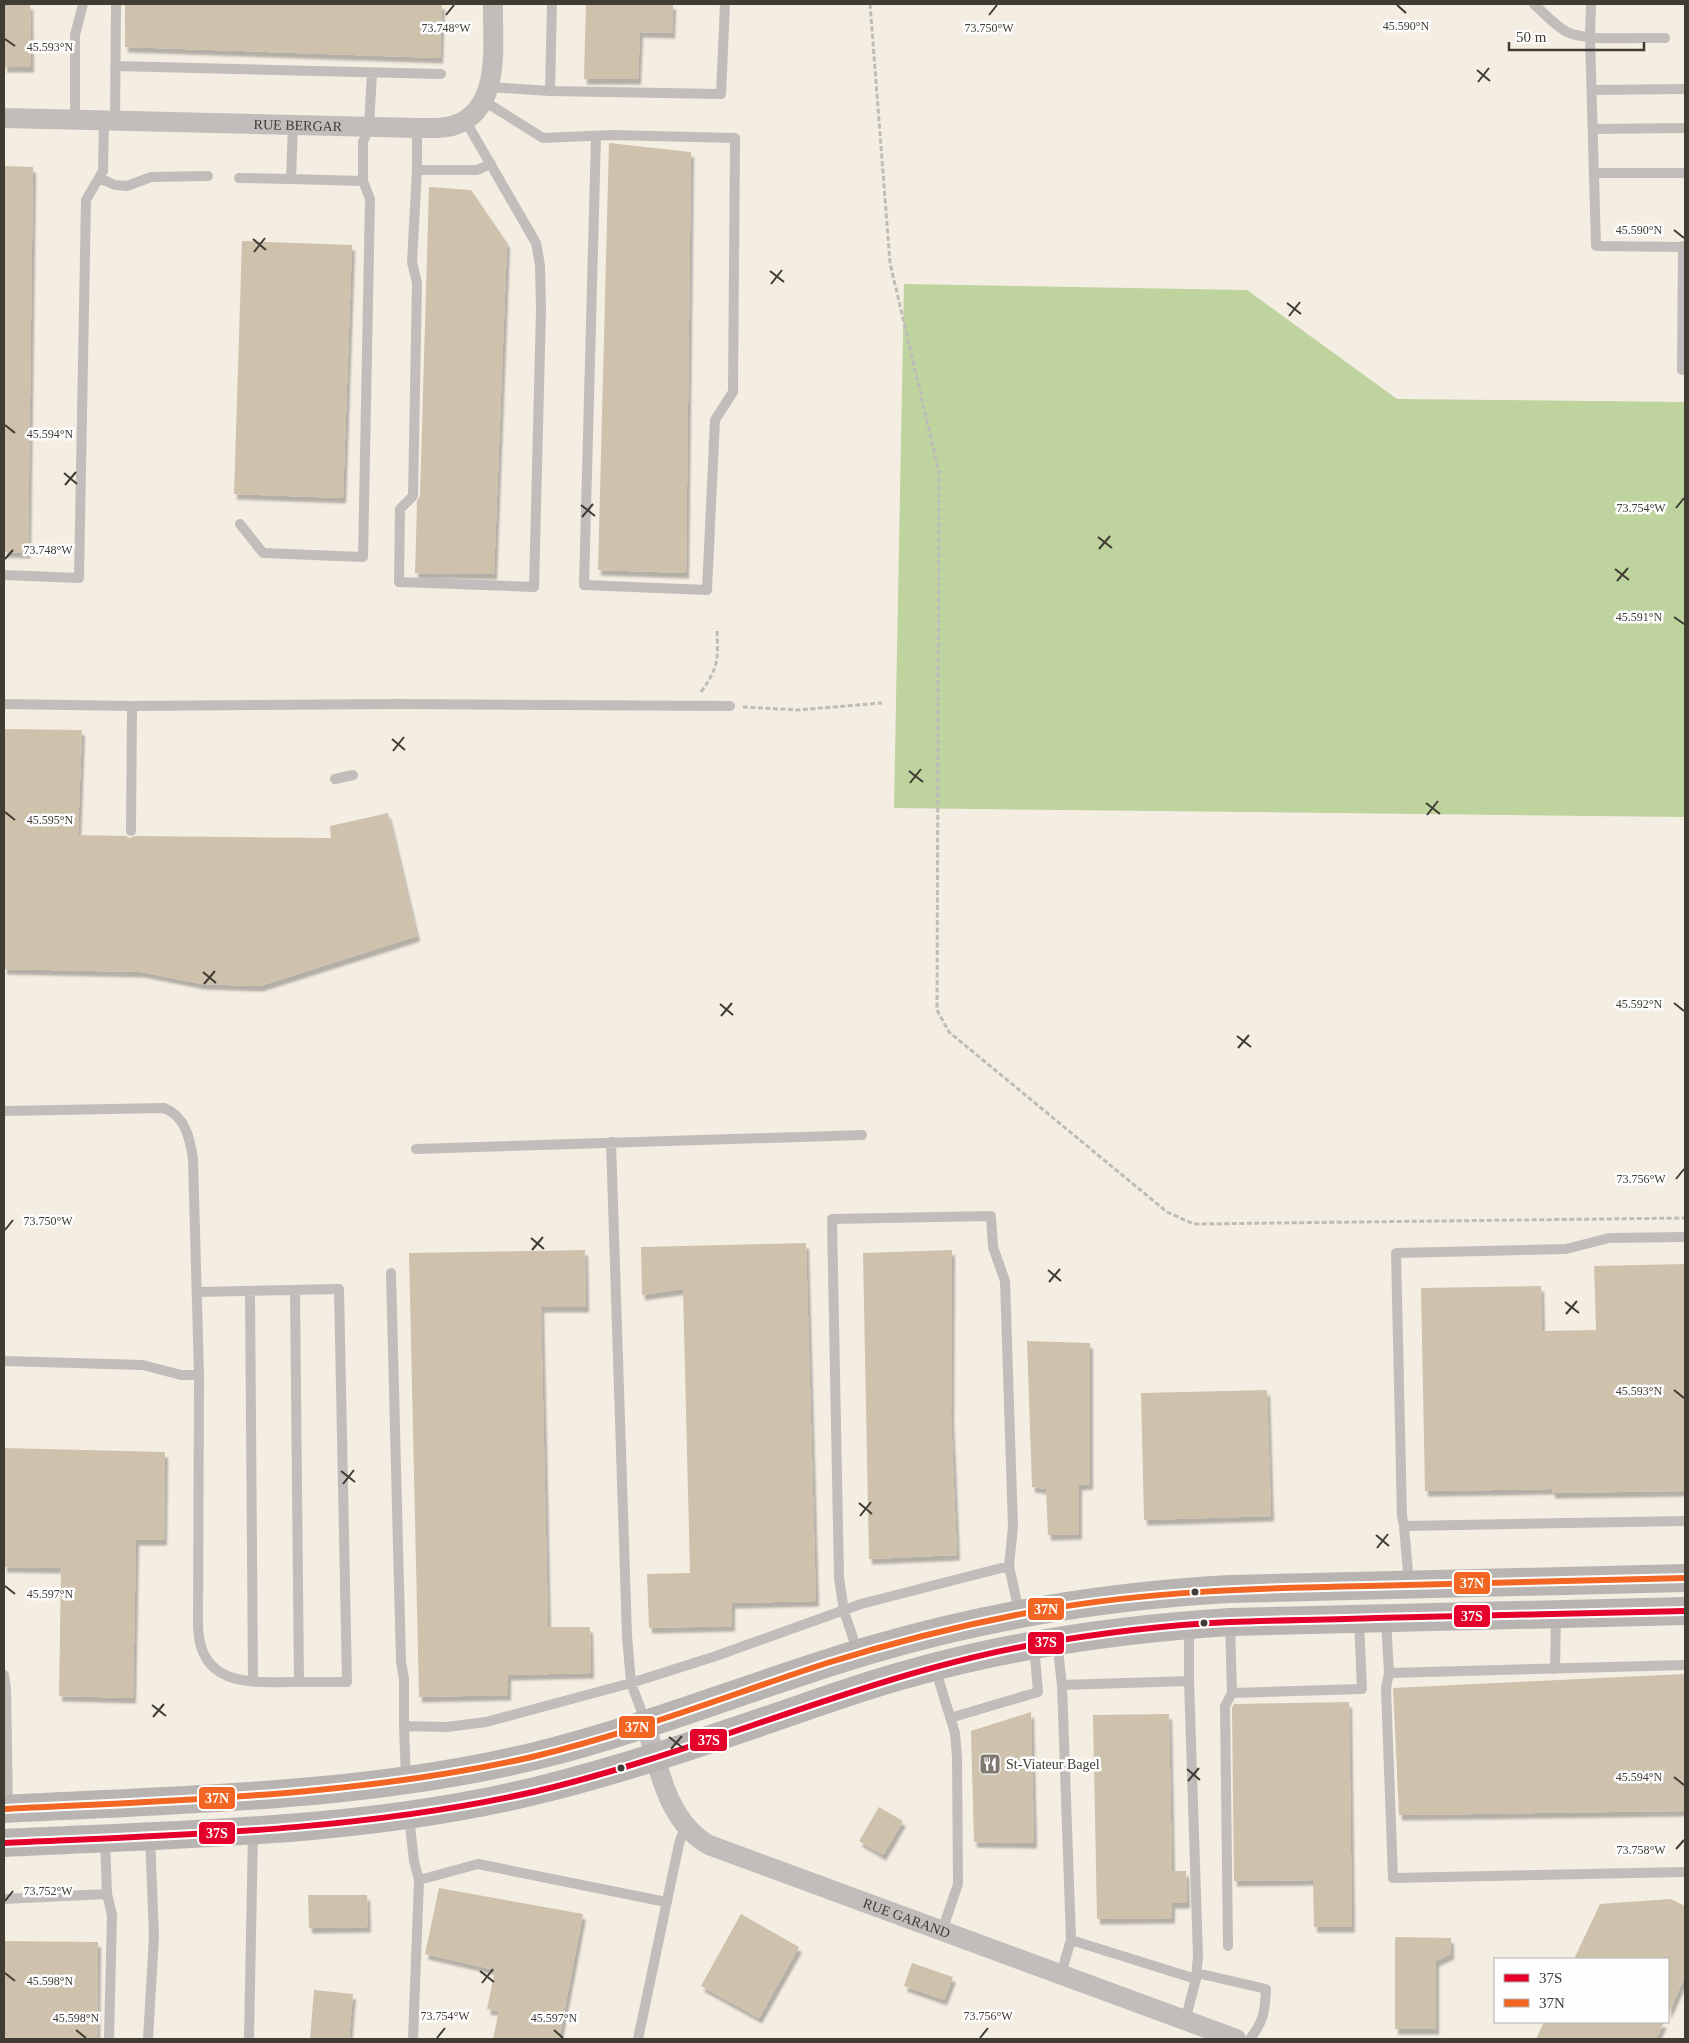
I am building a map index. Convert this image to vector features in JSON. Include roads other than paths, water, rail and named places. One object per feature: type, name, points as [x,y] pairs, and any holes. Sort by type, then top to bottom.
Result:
[{"type":"main road","points":[[6,1809],[319,1792],[456,1773],[539,1755],[646,1724],[858,1654],[947,1629],[1020,1613],[1096,1601],[1171,1592],[1229,1589],[1685,1578]]},
{"type":"main road","points":[[4,1843],[253,1830],[335,1824],[409,1815],[539,1790],[655,1757],[851,1692],[935,1667],[1046,1642],[1119,1631],[1230,1622],[1685,1611]]},
{"type":"street","points":[[486,94],[493,4]]},
{"type":"street","name":"RUE BERGAR","points":[[4,118],[444,128],[465,120],[477,110],[486,94]]},
{"type":"street","name":"RUE GARAND","points":[[646,1724],[670,1799],[688,1829],[702,1842],[716,1849],[1236,2039]]},
{"type":"lane","points":[[74,120],[75,35],[83,4]]},
{"type":"lane","points":[[4,576],[79,578],[86,200],[103,171],[115,66],[116,4]]},
{"type":"lane","points":[[550,91],[552,4]]},
{"type":"lane","points":[[486,94],[550,91],[721,94],[725,4]]},
{"type":"lane","points":[[1534,4],[1561,28],[1573,34],[1590,37],[1665,38]]},
{"type":"lane","points":[[1591,4],[1590,37],[1596,246],[1684,247],[1682,370]]},
{"type":"lane","points":[[115,66],[440,74]]},
{"type":"lane","points":[[240,524],[263,552],[363,557],[370,200],[362,182],[363,142],[369,127],[372,73]]},
{"type":"lane","points":[[1592,90],[1685,89]]},
{"type":"lane","points":[[486,94],[543,138],[596,136],[736,138],[733,392],[715,420],[706,590],[584,585],[596,136]]},
{"type":"lane","points":[[418,128],[412,262],[417,284],[413,496],[400,509],[399,582],[534,587],[541,311],[540,265],[536,243],[465,120]]},
{"type":"lane","points":[[291,179],[293,125]]},
{"type":"lane","points":[[1593,129],[1685,128]]},
{"type":"lane","points":[[417,170],[477,170],[492,164]]},
{"type":"lane","points":[[1594,173],[1685,173]]},
{"type":"lane","points":[[99,178],[115,185],[126,186],[151,177],[208,176]]},
{"type":"lane","points":[[240,178],[362,182]]},
{"type":"lane","points":[[4,704],[132,706],[407,704],[730,706]]},
{"type":"lane","points":[[131,831],[132,706]]},
{"type":"lane","points":[[335,779],[352,775]]},
{"type":"lane","points":[[4,1111],[164,1108],[176,1113],[184,1126],[193,1159],[197,1292],[199,1375],[198,1635],[205,1655],[219,1671],[238,1680],[253,1682],[347,1682],[339,1289],[197,1292]]},
{"type":"lane","points":[[416,1149],[862,1135]]},
{"type":"lane","points":[[612,1142],[627,1636],[631,1683],[646,1724]]},
{"type":"lane","points":[[858,1654],[844,1611],[839,1578],[832,1219],[991,1216],[993,1248],[1005,1281],[1013,1527],[1009,1566],[1020,1613]]},
{"type":"lane","points":[[1409,1584],[1402,1516],[1396,1252],[1566,1250],[1609,1238],[1685,1238]]},
{"type":"lane","points":[[391,1273],[400,1662],[404,1679],[406,1781]]},
{"type":"lane","points":[[295,1290],[300,1682]]},
{"type":"lane","points":[[250,1291],[253,1682]]},
{"type":"lane","points":[[4,1361],[143,1365],[181,1375],[199,1375]]},
{"type":"lane","points":[[1404,1526],[1685,1521]]},
{"type":"lane","points":[[404,1726],[455,1726],[486,1722],[631,1683],[716,1656],[861,1604],[1009,1566]]},
{"type":"lane","points":[[1556,1614],[1556,1669]]},
{"type":"lane","points":[[1386,1618],[1389,1673],[1386,1688],[1393,1878],[1685,1872]]},
{"type":"lane","points":[[1232,1693],[1362,1689],[1359,1619]]},
{"type":"lane","points":[[1228,1946],[1225,1706],[1232,1693],[1230,1622]]},
{"type":"lane","points":[[1185,2021],[1197,1976],[1198,1956],[1189,1681],[1189,1624]]},
{"type":"lane","points":[[1046,1642],[1062,1685],[1071,1940],[1061,1974]]},
{"type":"lane","points":[[950,1718],[1038,1692],[1046,1642]]},
{"type":"lane","points":[[1389,1673],[1685,1665]]},
{"type":"lane","points":[[935,1667],[955,1733],[957,1756],[958,1884],[942,1930]]},
{"type":"lane","points":[[4,1676],[6,1689],[6,1809]]},
{"type":"lane","points":[[1062,1685],[1189,1681]]},
{"type":"lane","points":[[409,1815],[414,1861],[419,1880],[412,2039]]},
{"type":"lane","points":[[638,2039],[679,1844],[682,1835],[688,1829]]},
{"type":"lane","points":[[249,2039],[253,1830]]},
{"type":"lane","points":[[148,2039],[154,1936],[150,1836]]},
{"type":"lane","points":[[105,1837],[107,1894],[112,1915],[109,2039]]},
{"type":"lane","points":[[419,1880],[478,1864],[666,1902]]},
{"type":"lane","points":[[4,1899],[107,1894]]},
{"type":"lane","points":[[1071,1940],[1197,1976],[1266,1989],[1263,2018],[1250,2039]]},
{"type":"place","name":"St-Viateur Bagel","points":[[990,1764]]}]
